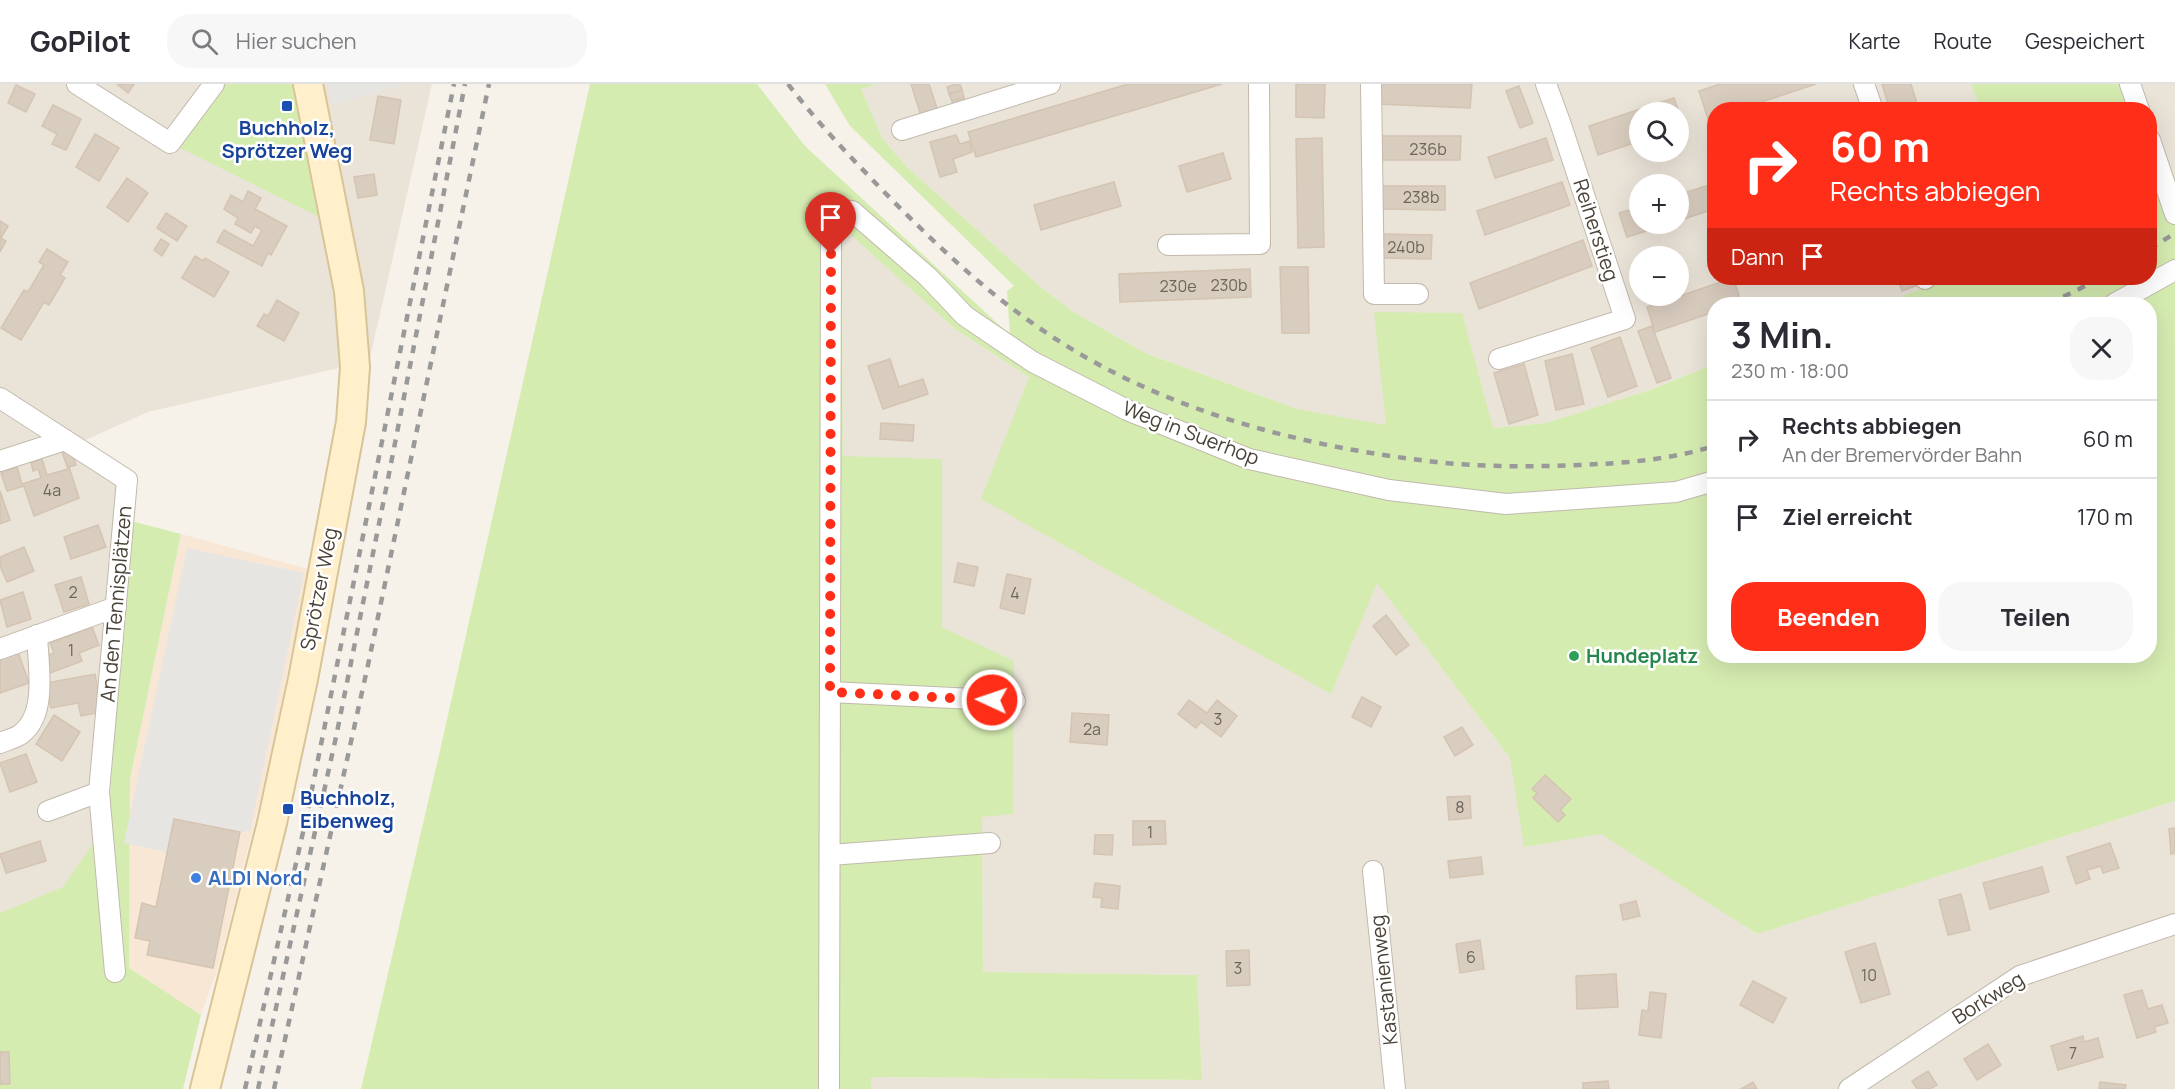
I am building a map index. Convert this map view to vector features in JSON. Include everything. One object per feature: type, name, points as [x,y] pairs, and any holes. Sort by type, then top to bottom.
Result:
[{"type":"street","points":[[77,84],[170,143],[214,84]]},
{"type":"street","name":"Sprötzer Weg","points":[[205,1089],[272,823],[303,679],[351,422],[355,367],[349,291],[308,84]]},
{"type":"street","points":[[902,130],[1050,84]]},
{"type":"street","points":[[1168,245],[1260,244],[1259,84]]},
{"type":"street","points":[[1371,84],[1374,294],[1418,294]]},
{"type":"street","name":"Reiherstieg","points":[[1499,358],[1625,319],[1546,84]]},
{"type":"street","points":[[1864,84],[1870,102]]},
{"type":"street","points":[[2130,84],[2136,102]]},
{"type":"street","points":[[2157,161],[2175,214]]},
{"type":"street","name":"Weg in Suerhop","points":[[830,692],[831,231],[837,215],[852,211],[928,277],[966,316],[1033,362],[1127,410],[1249,459],[1389,490],[1506,504],[1676,492],[1707,483]]},
{"type":"street","points":[[2157,280],[2175,270]]},
{"type":"street","points":[[2127,297],[2149,285]]},
{"type":"street","points":[[0,398],[69,443]]},
{"type":"street","points":[[0,461],[69,443]]},
{"type":"street","name":"An den Tennisplätzen","points":[[69,443],[127,480],[99,792],[115,972]]},
{"type":"street","points":[[0,649],[116,607]]},
{"type":"street","points":[[0,743],[21,734],[34,719],[39,700],[37,635]]},
{"type":"street","points":[[829,1089],[830,692],[1015,701]]},
{"type":"street","points":[[48,811],[99,792]]},
{"type":"street","points":[[830,855],[990,843]]},
{"type":"street","name":"Kastanienweg","points":[[1373,871],[1395,1089]]},
{"type":"street","name":"Borkweg","points":[[1848,1089],[2020,975],[2175,924]]},
{"type":"shaded area","points":[[0,84],[432,84],[370,358],[355,367],[343,367],[148,412],[74,445],[127,480],[99,792],[115,972],[0,1089]]},
{"type":"shaded area","points":[[328,84],[400,84],[400,86],[332,105]]},
{"type":"shaded area","points":[[878,84],[1971,84],[1977,102],[1707,102],[1707,285],[1932,285],[1899,297],[1707,297],[1707,367],[1650,390],[1546,423],[1493,428],[1386,426],[1297,409],[1145,353],[1072,311],[1042,288],[907,167],[882,138],[861,89]]},
{"type":"shaded area","points":[[2130,84],[2175,84],[2175,214],[2157,161],[2157,102],[2136,102]]},
{"type":"shaded area","points":[[842,226],[955,329],[1029,377],[1331,693],[1377,582],[1509,757],[1756,934],[2175,801],[2175,1089],[871,1089],[871,1077],[1202,1080],[1197,975],[983,972],[982,816],[1013,813],[942,627],[942,459],[843,457]]},
{"type":"shaded area","points":[[181,534],[308,569],[269,766],[217,971],[201,1015],[129,968],[130,779]]},
{"type":"shaded area","points":[[187,548],[304,573],[250,831],[240,832],[174,819],[167,852],[124,843]]},
{"type":"green space","points":[[214,84],[295,84],[323,219],[170,143]]},
{"type":"green space","points":[[590,84],[757,84],[805,146],[1010,335],[1007,291],[1014,286],[850,126],[825,84],[878,84],[861,89],[882,138],[907,167],[1042,288],[1072,311],[1145,353],[1297,409],[1386,425],[1374,312],[1462,313],[1493,428],[1546,423],[1650,390],[1707,367],[1707,663],[2157,663],[2157,297],[1899,297],[1932,285],[2157,285],[2157,161],[2175,214],[2175,801],[1757,934],[1601,834],[1524,847],[1510,758],[1377,583],[1331,694],[981,499],[1029,377],[955,329],[842,227],[843,456],[942,459],[942,627],[1014,661],[1013,814],[982,817],[983,972],[1197,975],[1202,1080],[871,1077],[871,1089],[361,1089],[439,755]]},
{"type":"green space","points":[[1971,84],[2130,84],[2136,102],[1977,102]]},
{"type":"green space","points":[[131,521],[181,534],[130,779],[129,968],[201,1015],[183,1089],[0,1089],[0,913],[63,887],[108,822]]},
{"type":"building","points":[[117,84],[134,84],[128,93]]},
{"type":"building","points":[[911,84],[929,84],[939,114],[922,119]]},
{"type":"building","points":[[960,84],[962,90],[949,94],[947,87]]},
{"type":"building","points":[[1128,84],[1222,84],[976,157],[968,132]]},
{"type":"building","points":[[1296,84],[1325,84],[1324,118],[1296,117]]},
{"type":"building","points":[[1378,84],[1472,84],[1470,108],[1377,104]]},
{"type":"building","points":[[1720,84],[1816,84],[1761,102],[1707,102],[1707,116],[1699,91]]},
{"type":"building","points":[[1882,84],[1911,84],[1917,102],[1888,102]]},
{"type":"building","points":[[16,85],[35,94],[26,112],[8,103]]},
{"type":"building","points":[[1519,86],[1533,123],[1520,128],[1506,91]]},
{"type":"building","points":[[962,90],[964,98],[952,101],[949,94]]},
{"type":"building","points":[[378,96],[401,100],[394,144],[370,140]]},
{"type":"building","points":[[964,98],[966,105],[954,109],[952,101]]},
{"type":"building","points":[[1674,98],[1675,102],[1662,102]]},
{"type":"building","points":[[53,105],[81,119],[66,150],[52,144],[57,134],[42,126]]},
{"type":"building","points":[[1629,113],[1629,145],[1598,155],[1589,126]]},
{"type":"building","points":[[95,134],[119,148],[99,181],[76,167]]},
{"type":"building","points":[[956,135],[960,144],[970,141],[972,152],[953,159],[957,172],[940,177],[930,142]]},
{"type":"building","points":[[1381,136],[1461,136],[1460,160],[1381,160]]},
{"type":"building","points":[[1322,138],[1324,247],[1298,248],[1296,139]]},
{"type":"building","points":[[1546,138],[1553,160],[1495,178],[1488,157]]},
{"type":"building","points":[[1223,153],[1231,179],[1187,192],[1179,166]]},
{"type":"building","points":[[374,174],[377,195],[358,198],[354,177]]},
{"type":"building","points":[[127,178],[148,193],[128,222],[107,207]]},
{"type":"building","points":[[1114,182],[1121,206],[1041,230],[1034,205]]},
{"type":"building","points":[[1562,182],[1570,205],[1485,235],[1477,211]]},
{"type":"building","points":[[1380,186],[1445,186],[1445,210],[1379,209]]},
{"type":"building","points":[[1706,186],[1707,211],[1689,217],[1689,191]]},
{"type":"building","points":[[248,191],[261,198],[255,209],[287,226],[271,255],[268,253],[262,266],[217,242],[224,230],[253,246],[262,230],[255,226],[251,233],[235,224],[238,218],[224,209],[231,195],[243,202]]},
{"type":"building","points":[[1629,210],[1629,234],[1637,234],[1627,237],[1619,213]]},
{"type":"building","points":[[166,213],[187,226],[177,241],[157,228]]},
{"type":"building","points":[[0,221],[8,226],[1,238],[6,241],[0,252]]},
{"type":"building","points":[[1381,234],[1432,235],[1431,259],[1380,258]]},
{"type":"building","points":[[161,239],[169,244],[162,256],[154,250]]},
{"type":"building","points":[[1583,240],[1592,266],[1479,309],[1470,283]]},
{"type":"building","points":[[47,249],[68,262],[60,275],[65,278],[49,305],[44,302],[21,340],[1,328],[24,290],[28,292],[44,265],[39,262]]},
{"type":"building","points":[[195,256],[203,261],[205,258],[229,272],[214,297],[182,278]]},
{"type":"building","points":[[1280,267],[1308,267],[1309,333],[1282,333]]},
{"type":"building","points":[[1250,269],[1251,297],[1120,302],[1119,274]]},
{"type":"building","points":[[1712,285],[1735,285],[1740,297],[1707,297],[1707,314],[1655,332],[1647,307],[1689,306],[1689,293]]},
{"type":"building","points":[[1900,285],[1918,285],[1902,291]]},
{"type":"building","points":[[277,300],[299,313],[284,341],[257,326],[264,314],[268,316]]},
{"type":"building","points":[[1652,326],[1671,378],[1657,383],[1638,331]]},
{"type":"building","points":[[1620,337],[1637,386],[1608,397],[1591,348]]},
{"type":"building","points":[[1572,354],[1584,404],[1556,410],[1545,361]]},
{"type":"building","points":[[890,359],[899,387],[923,379],[928,394],[883,409],[868,366]]},
{"type":"building","points":[[1524,364],[1538,415],[1509,424],[1494,373]]},
{"type":"building","points":[[881,423],[914,425],[913,441],[880,439]]},
{"type":"building","points":[[70,446],[76,465],[69,467],[79,498],[34,516],[24,486],[7,491],[1,473],[17,467],[22,484],[41,478],[38,469],[33,471],[31,463],[42,459],[47,475],[68,469],[61,449]]},
{"type":"building","points":[[0,491],[10,520],[0,524]]},
{"type":"building","points":[[98,525],[106,547],[71,559],[64,537]]},
{"type":"building","points":[[24,547],[34,571],[7,582],[0,566],[0,557]]},
{"type":"building","points":[[958,563],[978,567],[974,586],[954,582]]},
{"type":"building","points":[[1007,574],[1031,579],[1024,614],[1000,608]]},
{"type":"building","points":[[81,577],[89,604],[64,612],[55,585]]},
{"type":"building","points":[[23,592],[31,619],[7,627],[0,600]]},
{"type":"building","points":[[1386,615],[1409,645],[1396,655],[1373,626]]},
{"type":"building","points":[[92,627],[99,645],[79,653],[82,661],[50,673],[44,657],[54,653],[50,643]]},
{"type":"building","points":[[18,652],[29,683],[0,693],[0,659]]},
{"type":"building","points":[[95,674],[102,712],[81,716],[78,703],[51,708],[46,683]]},
{"type":"building","points":[[1362,697],[1381,707],[1371,727],[1352,717]]},
{"type":"building","points":[[1189,700],[1207,713],[1217,700],[1237,716],[1221,737],[1201,722],[1196,728],[1178,714]]},
{"type":"building","points":[[1072,713],[1109,715],[1107,745],[1070,742]]},
{"type":"building","points":[[54,715],[80,732],[62,761],[36,744]]},
{"type":"building","points":[[1462,727],[1473,745],[1455,756],[1444,737]]},
{"type":"building","points":[[26,754],[37,782],[10,792],[0,763]]},
{"type":"building","points":[[1545,775],[1571,799],[1560,810],[1565,815],[1558,822],[1533,798],[1537,793],[1532,789]]},
{"type":"building","points":[[1470,796],[1471,818],[1449,820],[1447,797]]},
{"type":"building","name":"ALDI Nord","points":[[174,819],[240,832],[213,968],[147,955],[150,941],[135,938],[142,903],[156,907]]},
{"type":"building","points":[[1133,821],[1165,821],[1166,844],[1133,845]]},
{"type":"building","points":[[2175,828],[2175,853],[2171,854],[2169,829]]},
{"type":"building","points":[[1095,835],[1113,835],[1112,855],[1094,854]]},
{"type":"building","points":[[40,841],[46,861],[6,873],[0,854]]},
{"type":"building","points":[[2110,843],[2119,868],[2103,873],[2101,866],[2087,870],[2090,879],[2076,884],[2067,857]]},
{"type":"building","points":[[1481,857],[1483,874],[1450,878],[1448,861]]},
{"type":"building","points":[[2042,867],[2049,892],[1990,909],[1983,883]]},
{"type":"building","points":[[1095,883],[1120,886],[1118,909],[1101,907],[1102,898],[1093,897]]},
{"type":"building","points":[[1961,894],[1970,930],[1948,935],[1939,900]]},
{"type":"building","points":[[1636,901],[1640,916],[1623,920],[1620,905]]},
{"type":"building","points":[[1480,940],[1484,969],[1460,973],[1456,944]]},
{"type":"building","points":[[1875,943],[1890,994],[1861,1003],[1845,952]]},
{"type":"building","points":[[1249,950],[1250,985],[1227,986],[1226,951]]},
{"type":"building","points":[[1616,974],[1618,1007],[1577,1009],[1576,976]]},
{"type":"building","points":[[1753,981],[1786,998],[1773,1023],[1740,1005]]},
{"type":"building","points":[[2142,990],[2148,1009],[2162,1005],[2168,1023],[2154,1027],[2156,1032],[2137,1038],[2124,995]]},
{"type":"building","points":[[1650,992],[1666,994],[1661,1038],[1639,1035],[1642,1010],[1648,1011]]},
{"type":"building","points":[[2083,1036],[2084,1042],[2098,1038],[2103,1057],[2058,1070],[2051,1046]]},
{"type":"building","points":[[1988,1044],[2001,1065],[1977,1080],[1964,1059]]},
{"type":"building","points":[[0,1052],[9,1052],[10,1084],[0,1084]]},
{"type":"building","points":[[1928,1071],[1937,1085],[1930,1089],[1917,1089],[1912,1081]]},
{"type":"building","points":[[1608,1081],[1609,1089],[1583,1089],[1583,1083]]},
{"type":"building","points":[[1753,1082],[1757,1089],[1741,1089]]},
{"type":"building","points":[[2100,1082],[2126,1085],[2125,1089],[2099,1089]]},
{"type":"railway","points":[[245,1089],[306,819],[454,84]]},
{"type":"railway","points":[[258,1089],[336,737],[465,84]]},
{"type":"railway","points":[[274,1089],[368,665],[489,84]]},
{"type":"railway","points":[[788,84],[826,130],[894,202],[945,252],[999,299],[1083,356],[1178,402],[1279,434],[1331,446],[1454,464],[1561,466],[1614,463],[1664,458],[1707,448]]},
{"type":"railway","points":[[2157,245],[2175,233]]},
{"type":"railway","points":[[2063,297],[2087,285]]},
{"type":"place","name":"Buchholz, Sprötzer Weg","points":[[287,106]]},
{"type":"place","name":"Hundeplatz","points":[[1574,656]]},
{"type":"place","name":"Buchholz, Eibenweg","points":[[288,809]]},
{"type":"place","name":"ALDI Nord","points":[[196,878]]},
{"type":"route","points":[[831,254],[830,692],[992,700]]}]
